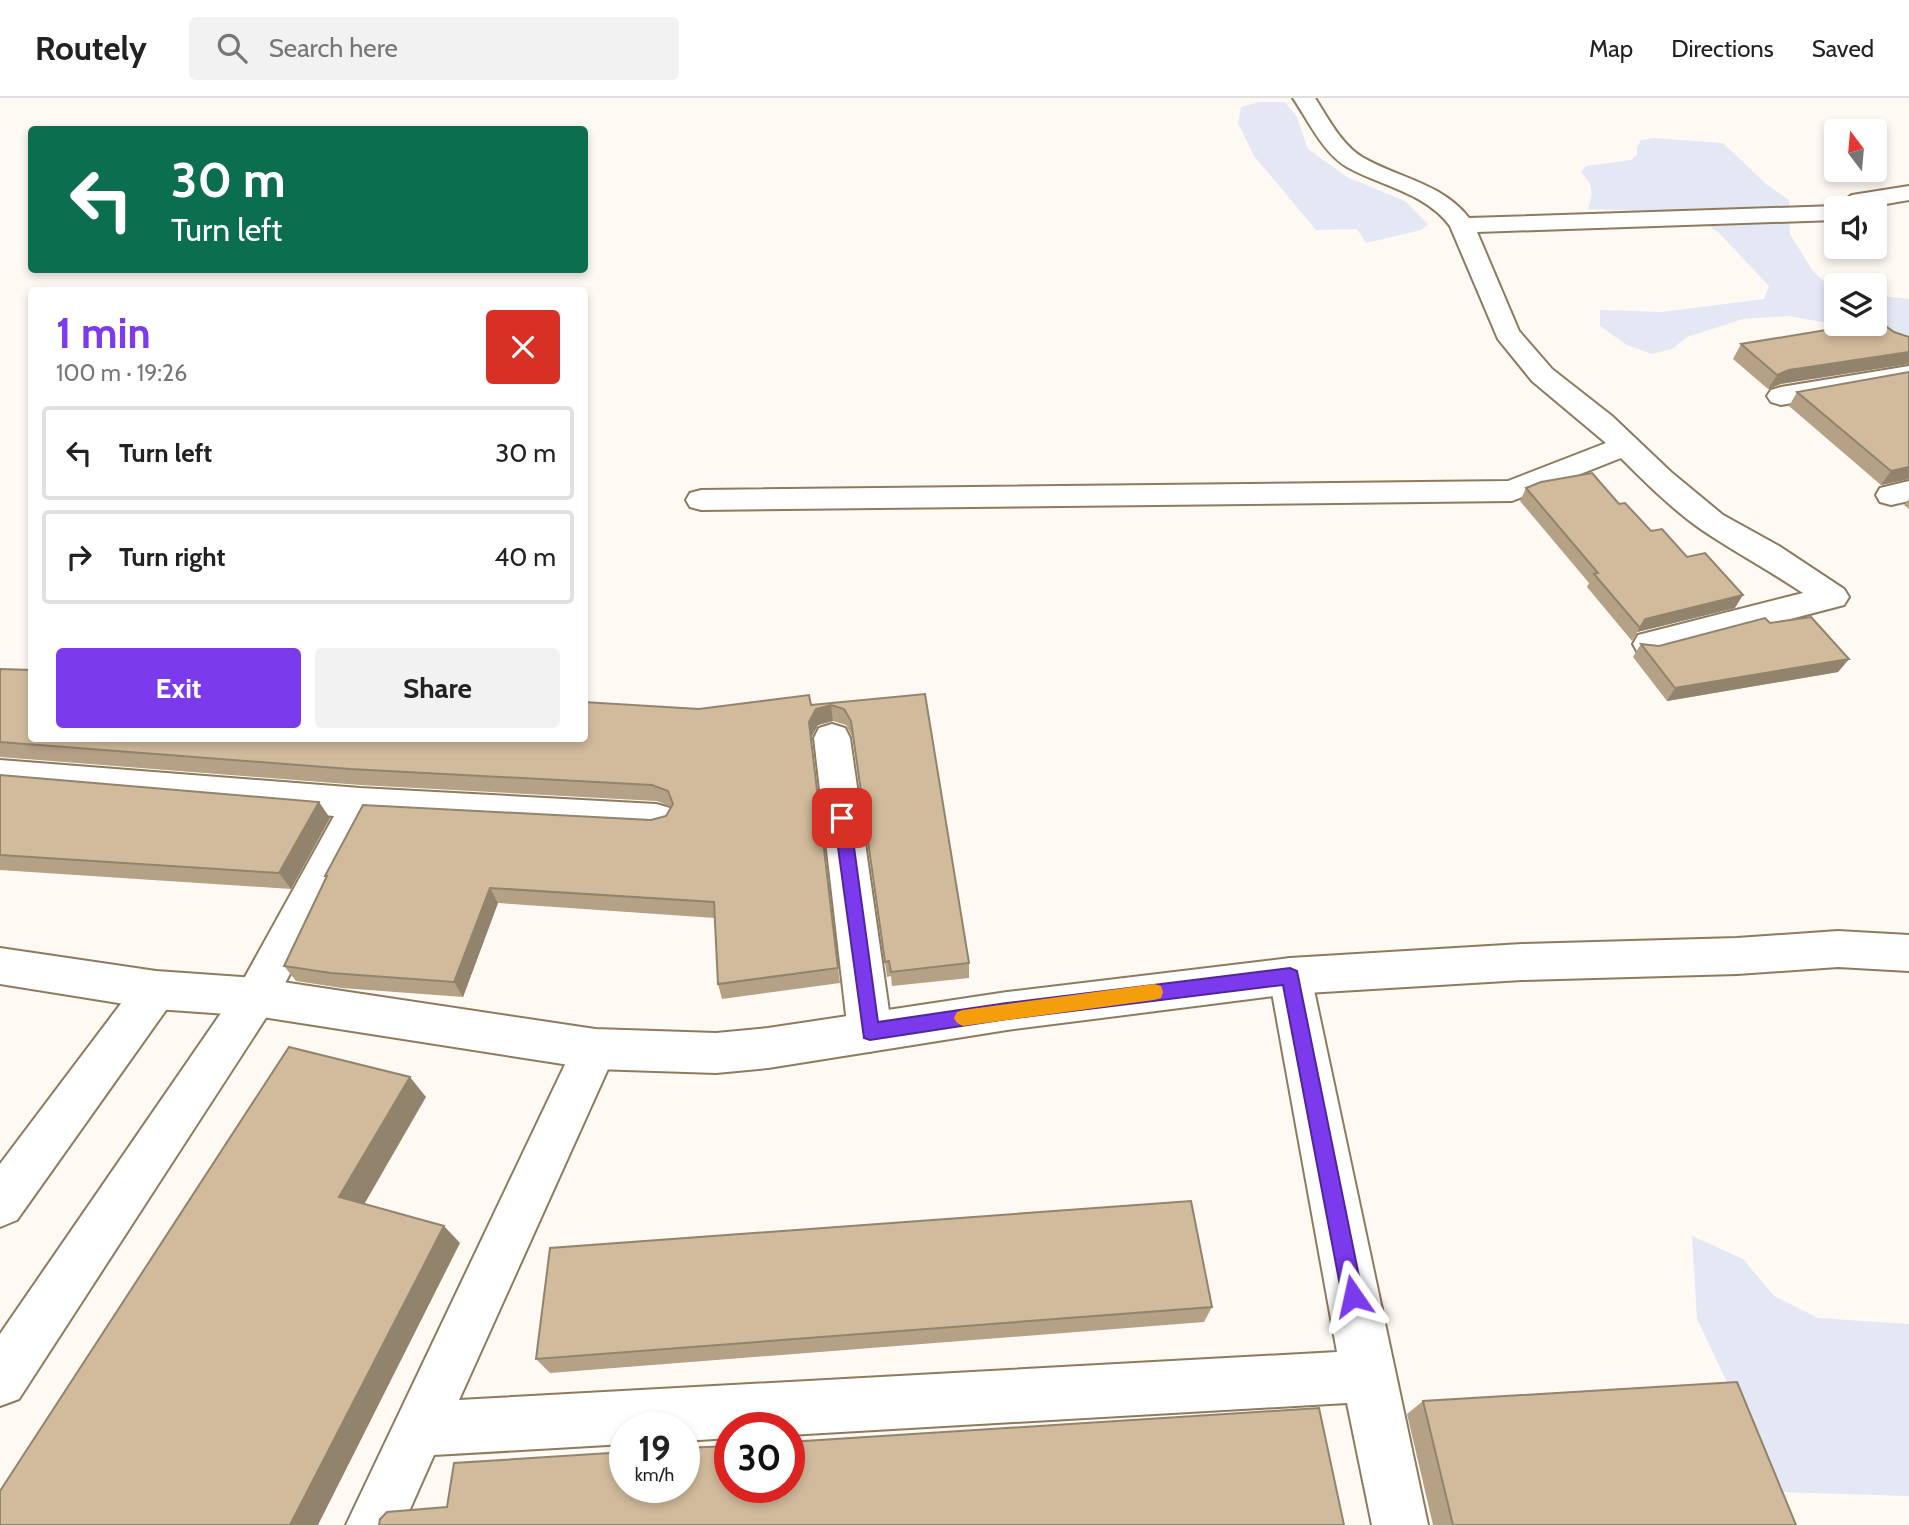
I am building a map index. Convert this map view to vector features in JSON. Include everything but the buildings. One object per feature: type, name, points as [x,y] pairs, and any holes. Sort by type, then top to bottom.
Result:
[{"type":"street","points":[[1304,98],[1346,156],[1444,203],[1462,225],[1507,333],[1542,375],[1628,445],[1660,479],[1712,522],[1768,554],[1832,597],[1650,644]]},
{"type":"street","points":[[1887,196],[1909,193]]},
{"type":"street","points":[[1462,225],[1824,213]]},
{"type":"street","points":[[1781,396],[1909,374]]},
{"type":"street","points":[[701,500],[1512,491],[1628,445]]},
{"type":"street","points":[[832,738],[870,1032]]},
{"type":"street","points":[[0,774],[360,803],[656,819]]},
{"type":"street","points":[[0,1380],[256,997],[360,803]]},
{"type":"street","points":[[0,966],[156,990],[256,997],[595,1049],[716,1053],[1007,1011],[1290,976],[1521,962],[1737,957],[1838,949],[1909,953]]},
{"type":"street","points":[[1290,976],[1368,1376],[1400,1525]]},
{"type":"street","points":[[0,1203],[156,990]]},
{"type":"street","points":[[374,1525],[595,1049]]},
{"type":"street","points":[[420,1429],[1368,1376]]},
{"type":"shaded area","points":[[1259,102],[1285,102],[1297,117],[1308,149],[1347,177],[1405,201],[1428,224],[1421,230],[1366,243],[1357,229],[1316,230],[1254,156],[1238,123],[1241,107]]},
{"type":"shaded area","points":[[1653,138],[1723,143],[1766,184],[1789,200],[1790,234],[1812,270],[1824,281],[1824,322],[1788,316],[1743,319],[1687,337],[1672,349],[1652,354],[1627,345],[1600,326],[1600,310],[1662,312],[1764,299],[1769,286],[1718,232],[1688,212],[1588,209],[1591,189],[1581,172],[1586,166],[1631,160],[1637,155],[1641,140]]},
{"type":"shaded area","points":[[1887,296],[1909,299],[1909,337],[1887,333]]},
{"type":"shaded area","points":[[1692,1236],[1743,1259],[1774,1296],[1818,1318],[1909,1324],[1909,1496],[1779,1492],[1697,1319]]},
{"type":"slow traffic","points":[[963,1018],[1154,992]]},
{"type":"route","points":[[842,818],[870,1032],[1007,1011],[1290,976],[1353,1296]]}]
